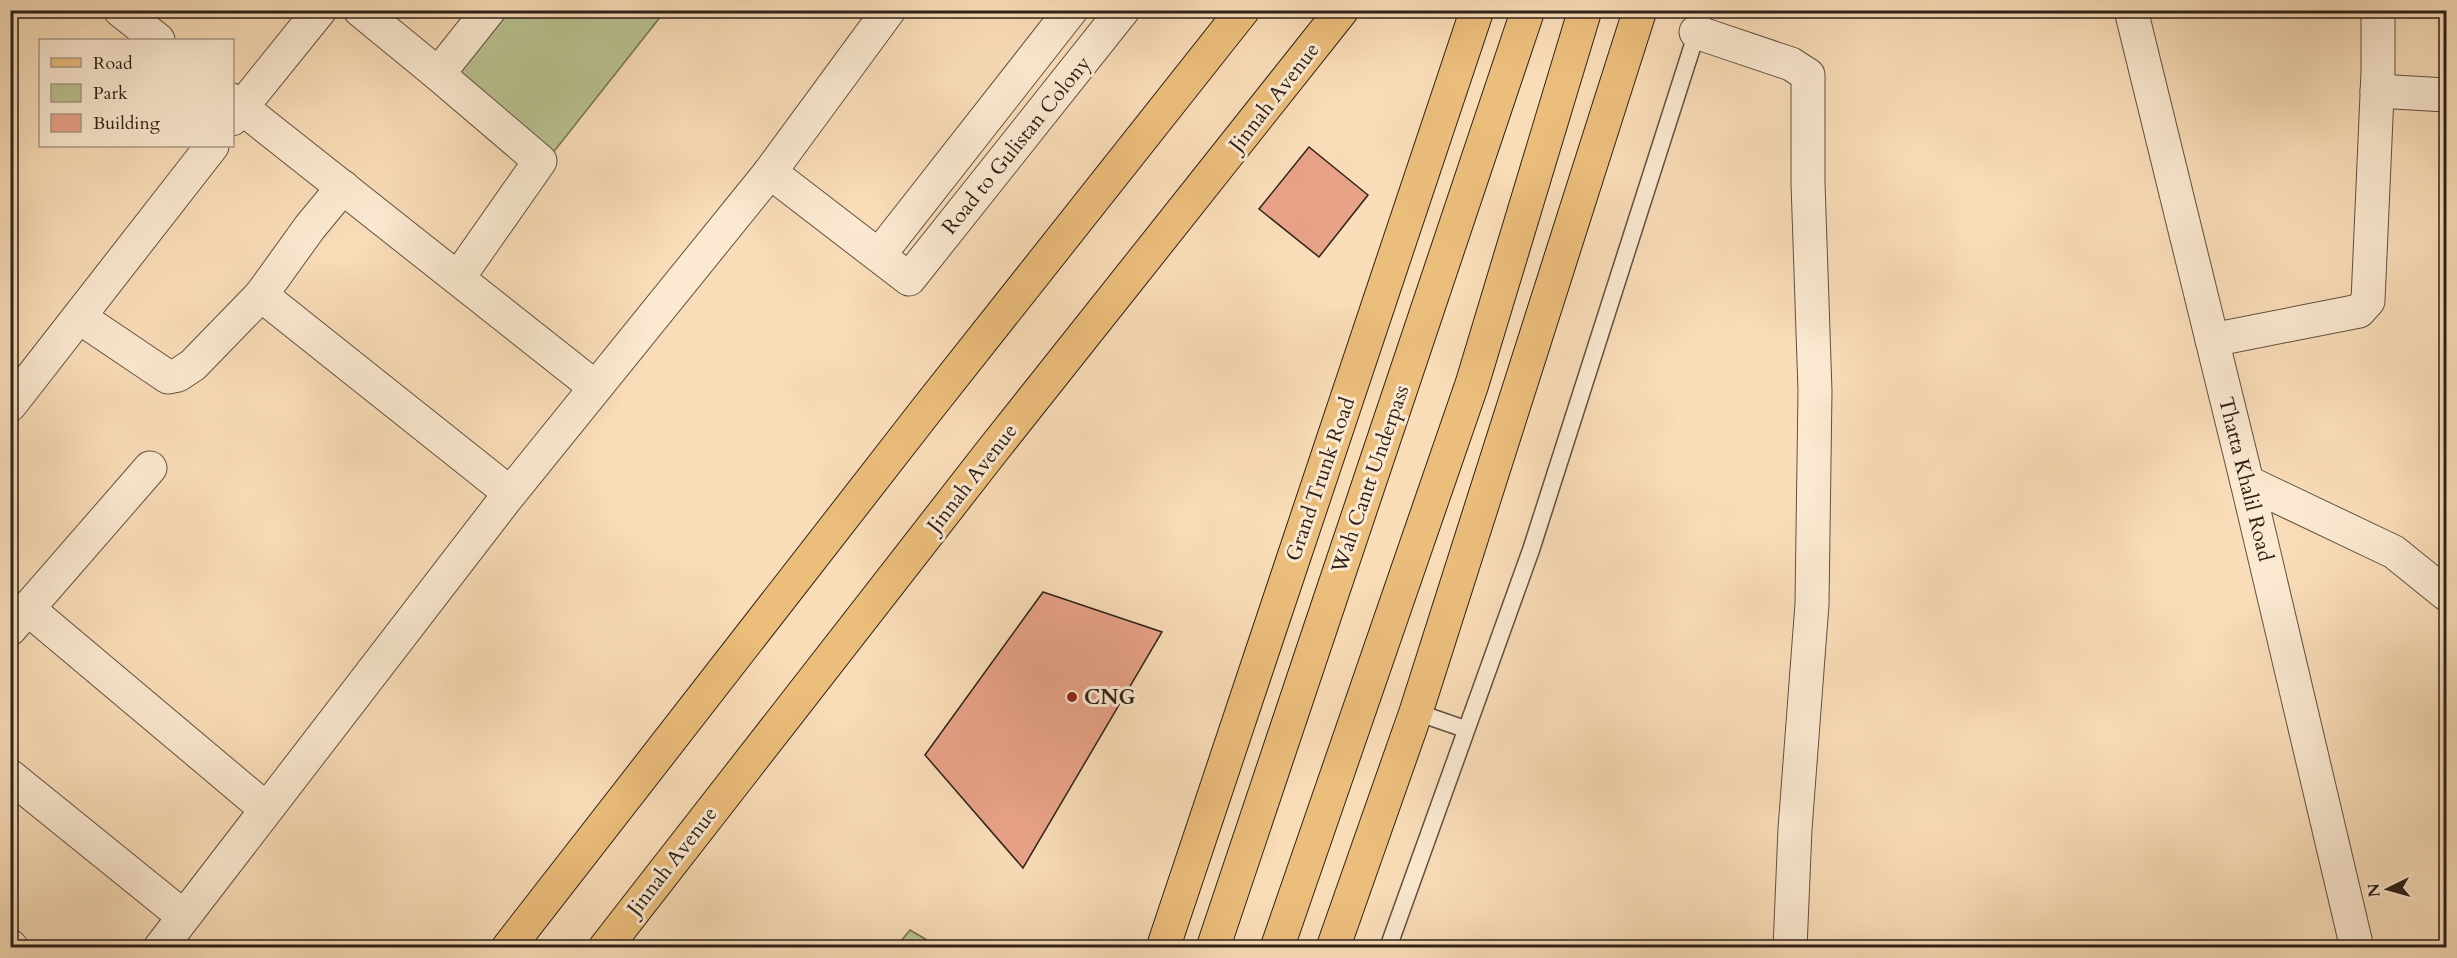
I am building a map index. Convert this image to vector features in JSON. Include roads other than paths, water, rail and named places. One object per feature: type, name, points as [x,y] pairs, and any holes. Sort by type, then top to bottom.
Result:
[{"type":"main road","points":[[508,948],[928,408],[1243,10]]},
{"type":"main road","name":"Jinnah Avenue","points":[[605,948],[985,460],[1342,10]]},
{"type":"main road","name":"Grand Trunk Road","points":[[1163,948],[1477,10]]},
{"type":"main road","name":"Wah Cantt Underpass","points":[[1213,948],[1528,10]]},
{"type":"main road","points":[[1277,948],[1472,384],[1585,10]]},
{"type":"main road","points":[[1333,948],[1416,712],[1640,10]]},
{"type":"street","points":[[320,10],[236,109],[343,187],[596,387]]},
{"type":"street","points":[[360,10],[540,161],[458,278]]},
{"type":"street","points":[[438,74],[489,10]]},
{"type":"street","points":[[160,948],[510,493],[770,172],[890,10]]},
{"type":"street","points":[[770,172],[879,255],[1071,10]]},
{"type":"street","name":"Road to Gulistan Colony","points":[[879,255],[909,279],[1123,10]]},
{"type":"street","name":"Thatta Khalil Road","points":[[2132,10],[2357,948]]},
{"type":"street","points":[[2212,340],[2359,311],[2368,301],[2378,10]]},
{"type":"street","points":[[124,12],[157,39]]},
{"type":"street","points":[[1700,21],[1791,64],[1808,75],[1808,183],[1815,391],[1812,604],[1795,829],[1790,948]]},
{"type":"street","points":[[2377,91],[2446,94]]},
{"type":"street","points":[[10,405],[211,147]]},
{"type":"street","points":[[79,317],[168,377],[178,375],[193,364],[261,295],[310,227],[343,187]]},
{"type":"street","points":[[261,295],[510,493]]},
{"type":"street","points":[[150,468],[19,618],[266,809]]},
{"type":"street","points":[[2247,482],[2394,552],[2446,594]]},
{"type":"street","points":[[10,776],[183,916]]},
{"type":"lane","points":[[1389,948],[1465,729],[1531,550],[1700,21]]},
{"type":"lane","points":[[1416,712],[1465,729]]},
{"type":"place","name":"CNG","points":[[1072,697]]}]
